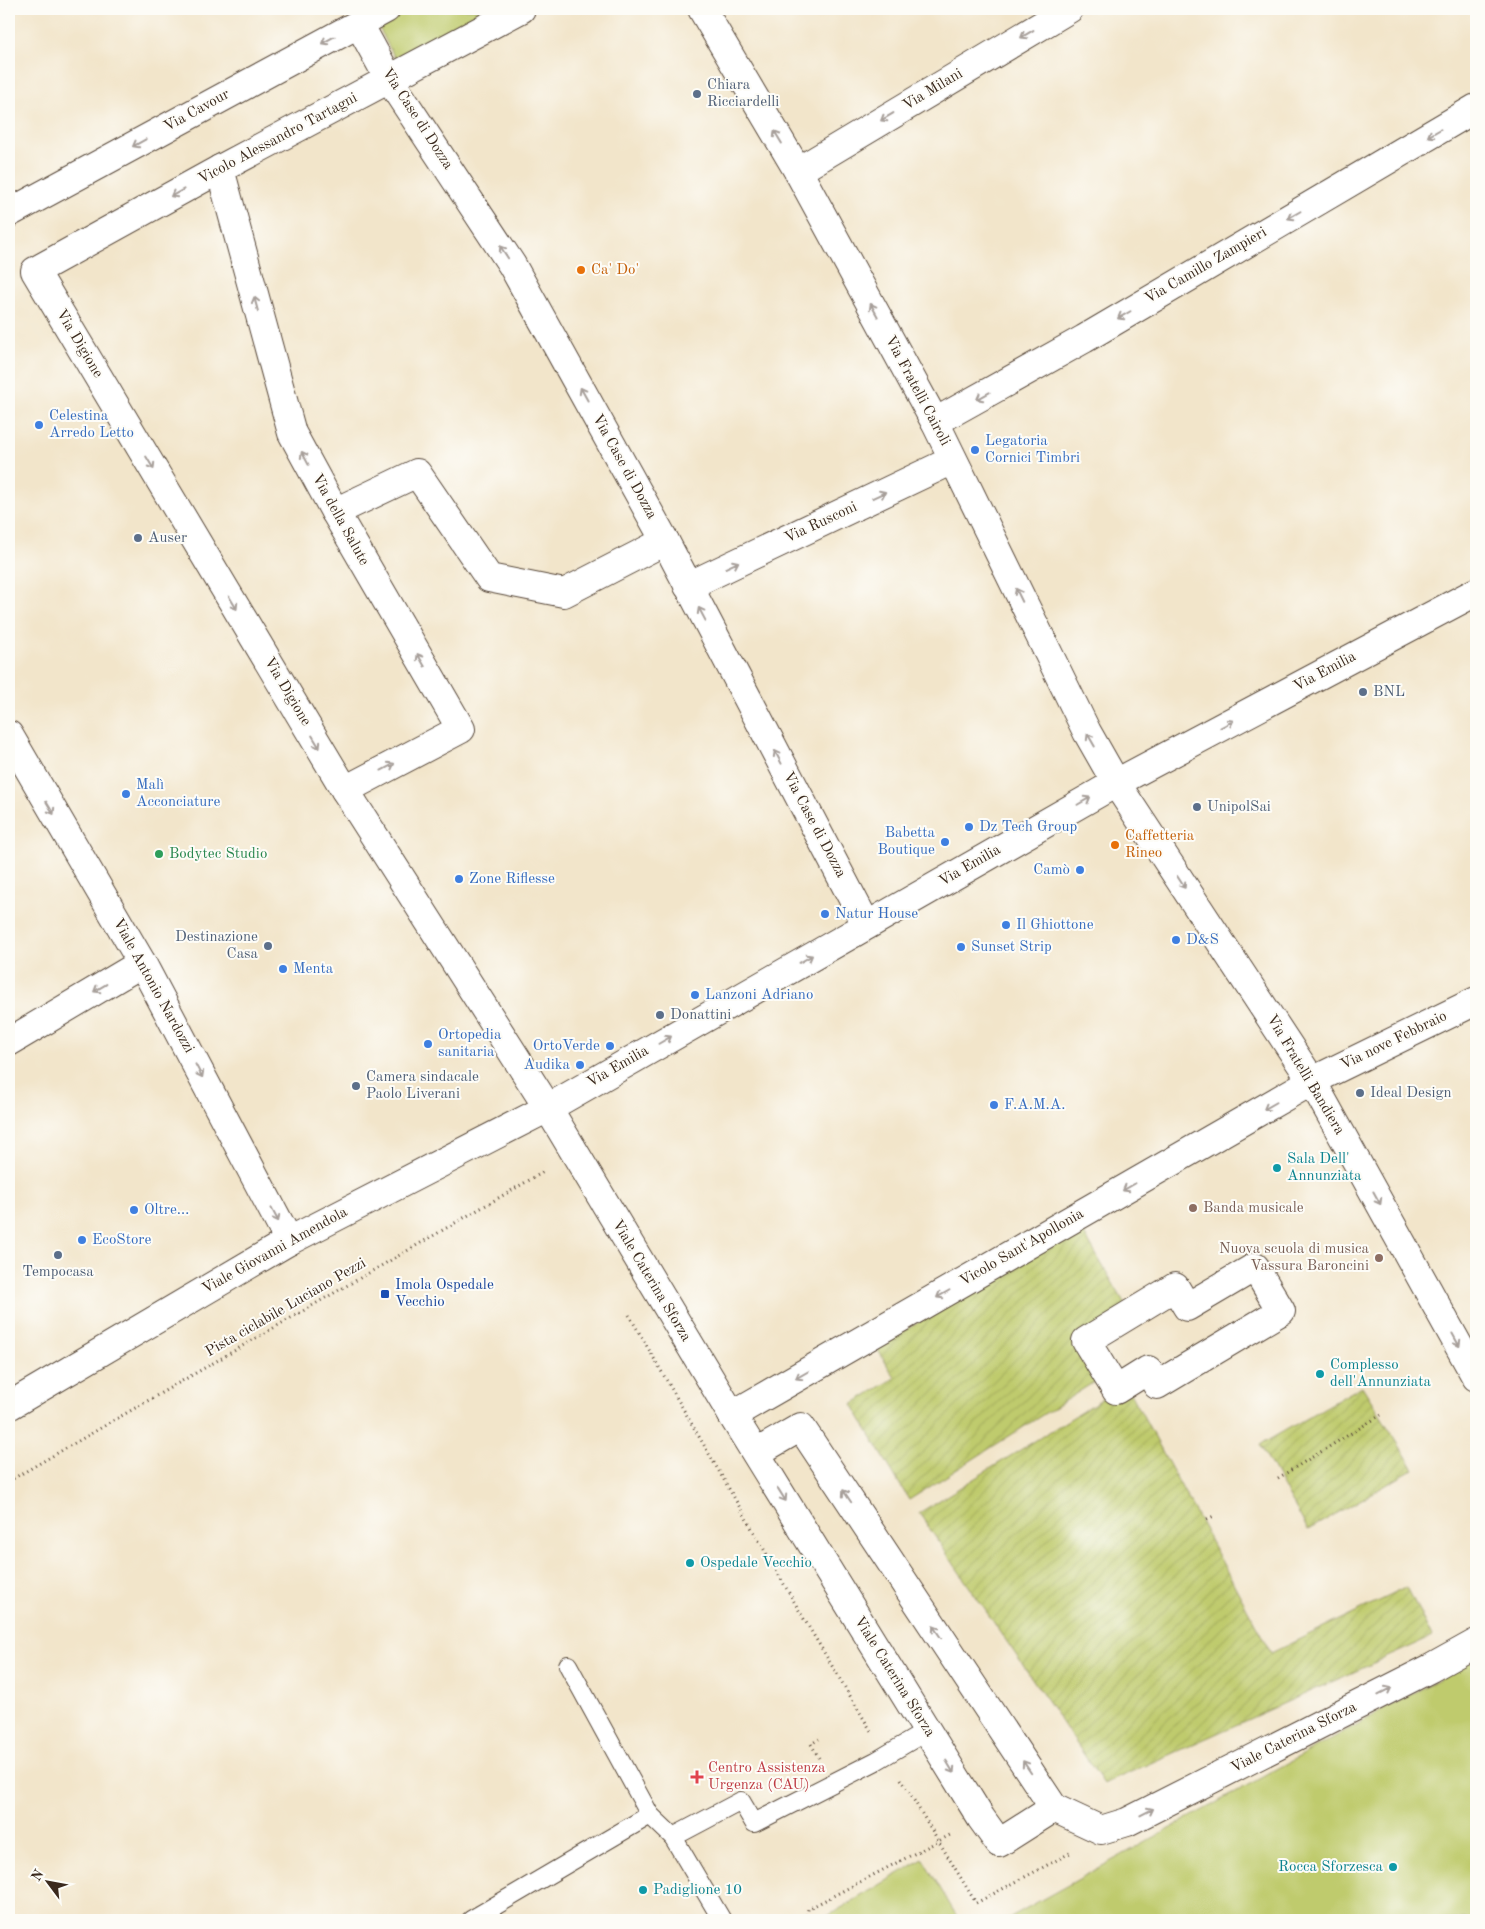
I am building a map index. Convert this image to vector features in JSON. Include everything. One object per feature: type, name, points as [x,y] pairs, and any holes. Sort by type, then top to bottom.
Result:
[{"type":"street","name":"Via Cavour","points":[[9,214],[386,9]]},
{"type":"street","name":"Vicolo Alessandro Tartagni","points":[[36,271],[521,9]]},
{"type":"street","name":"Via Fratelli Cairoli","points":[[702,9],[798,171],[935,422],[1087,732],[1116,782]]},
{"type":"street","name":"Via Milani","points":[[798,171],[1069,9]]},
{"type":"street","name":"Via Case di Dozza","points":[[359,24],[389,79],[512,265],[666,541],[866,924]]},
{"type":"street","name":"Via Camillo Zampieri","points":[[935,422],[1092,334],[1476,108]]},
{"type":"street","name":"Via della Salute","points":[[220,170],[292,433],[335,512],[461,729],[345,790]]},
{"type":"street","name":"Via Digione","points":[[36,271],[345,790],[548,1108]]},
{"type":"street","name":"Via Rusconi","points":[[688,586],[953,460]]},
{"type":"street","points":[[335,512],[417,473],[489,578],[564,593],[666,541]]},
{"type":"street","name":"Via Emilia","points":[[548,1108],[1116,782],[1476,592]]},
{"type":"street","name":"Viale Antonio Nardozzi","points":[[9,735],[19,772],[142,963],[288,1241]]},
{"type":"street","name":"Via Fratelli Bandiera","points":[[1116,782],[1312,1081],[1476,1377]]},
{"type":"street","points":[[9,1042],[142,963]]},
{"type":"street","name":"Via nove Febbraio","points":[[1312,1081],[1476,1001]]},
{"type":"street","name":"Vicolo Sant'Apollonia","points":[[732,1415],[1312,1081]]},
{"type":"street","name":"Viale Caterina Sforza","points":[[548,1108],[732,1415],[981,1818],[999,1843],[1054,1808],[1102,1830],[1127,1822],[1431,1668],[1476,1643]]},
{"type":"street","name":"Viale Giovanni Amendola","points":[[9,1406],[288,1241],[548,1108]]},
{"type":"street","points":[[1255,1267],[1281,1311],[1157,1385],[1148,1370],[1116,1390],[1086,1341],[1175,1287],[1187,1307],[1255,1267]]},
{"type":"street","points":[[756,1453],[801,1427],[1054,1808]]},
{"type":"lane","points":[[568,1665],[650,1815],[673,1837],[722,1920]]},
{"type":"lane","points":[[673,1837],[741,1801],[754,1823],[876,1760],[927,1730]]},
{"type":"lane","points":[[471,1920],[650,1815]]},
{"type":"path","name":"Pista ciclabile Luciano Pezzi","points":[[9,1480],[546,1170],[573,1152]]},
{"type":"path","points":[[1278,1478],[1381,1415]]},
{"type":"path","points":[[1207,1519],[1214,1516]]},
{"type":"path","points":[[806,1920],[808,1909],[981,1818]]},
{"type":"green space","points":[[402,9],[506,9],[399,66],[376,22]]},
{"type":"green space","points":[[1080,1227],[1128,1309],[1079,1338],[1102,1377],[909,1500],[852,1404],[895,1378],[876,1347]]},
{"type":"green space","points":[[1126,1384],[1271,1653],[1407,1587],[1432,1637],[1104,1784],[919,1513]]},
{"type":"green space","points":[[1362,1386],[1414,1469],[1308,1530],[1260,1445]]},
{"type":"green space","points":[[1476,1659],[1476,1920],[1005,1920],[1448,1674]]},
{"type":"green space","points":[[923,1859],[959,1920],[821,1920]]},
{"type":"place","name":"Chiara Ricciardelli","points":[[697,94]]},
{"type":"place","name":"Ca' Do'","points":[[581,270]]},
{"type":"place","name":"Celestina Arredo Letto","points":[[39,425]]},
{"type":"place","name":"Legatoria Cornici Timbri","points":[[975,450]]},
{"type":"place","name":"Auser","points":[[138,538]]},
{"type":"place","name":"BNL","points":[[1363,692]]},
{"type":"place","name":"Malì Acconciature","points":[[126,794]]},
{"type":"place","name":"UnipolSai","points":[[1197,807]]},
{"type":"place","name":"Dz Tech Group","points":[[969,827]]},
{"type":"place","name":"Babetta Boutique","points":[[945,842]]},
{"type":"place","name":"Caffetteria Rineo","points":[[1115,845]]},
{"type":"place","name":"Bodytec Studio","points":[[159,854]]},
{"type":"place","name":"Camò","points":[[1080,870]]},
{"type":"place","name":"Zone Riflesse","points":[[459,879]]},
{"type":"place","name":"Natur House","points":[[825,914]]},
{"type":"place","name":"Il Ghiottone","points":[[1006,925]]},
{"type":"place","name":"D&S","points":[[1176,940]]},
{"type":"place","name":"Destinazione Casa","points":[[268,946]]},
{"type":"place","name":"Sunset Strip","points":[[961,947]]},
{"type":"place","name":"Menta","points":[[283,969]]},
{"type":"place","name":"Lanzoni Adriano","points":[[695,995]]},
{"type":"place","name":"Donattini","points":[[660,1015]]},
{"type":"place","name":"Ortopedia sanitaria","points":[[428,1044]]},
{"type":"place","name":"OrtoVerde","points":[[610,1046]]},
{"type":"place","name":"Audika","points":[[580,1065]]},
{"type":"place","name":"Camera sindacale Paolo Liverani","points":[[356,1086]]},
{"type":"place","name":"Ideal Design","points":[[1360,1093]]},
{"type":"place","name":"F.A.M.A.","points":[[994,1105]]},
{"type":"place","name":"Sala Dell' Annunziata","points":[[1277,1168]]},
{"type":"place","name":"Banda musicale","points":[[1193,1208]]},
{"type":"place","name":"Oltre…","points":[[134,1210]]},
{"type":"place","name":"EcoStore","points":[[82,1240]]},
{"type":"place","name":"Tempocasa","points":[[58,1255]]},
{"type":"place","name":"Nuova scuola di musica Vassura Baroncini","points":[[1379,1258]]},
{"type":"place","name":"Imola Ospedale Vecchio","points":[[385,1294]]},
{"type":"place","name":"Complesso dell'Annunziata","points":[[1320,1374]]},
{"type":"place","name":"Ospedale Vecchio","points":[[690,1563]]},
{"type":"place","name":"Centro Assistenza Urgenza (CAU)","points":[[697,1777]]},
{"type":"place","name":"Rocca Sforzesca","points":[[1393,1867]]},
{"type":"place","name":"Padiglione 10","points":[[643,1890]]}]
